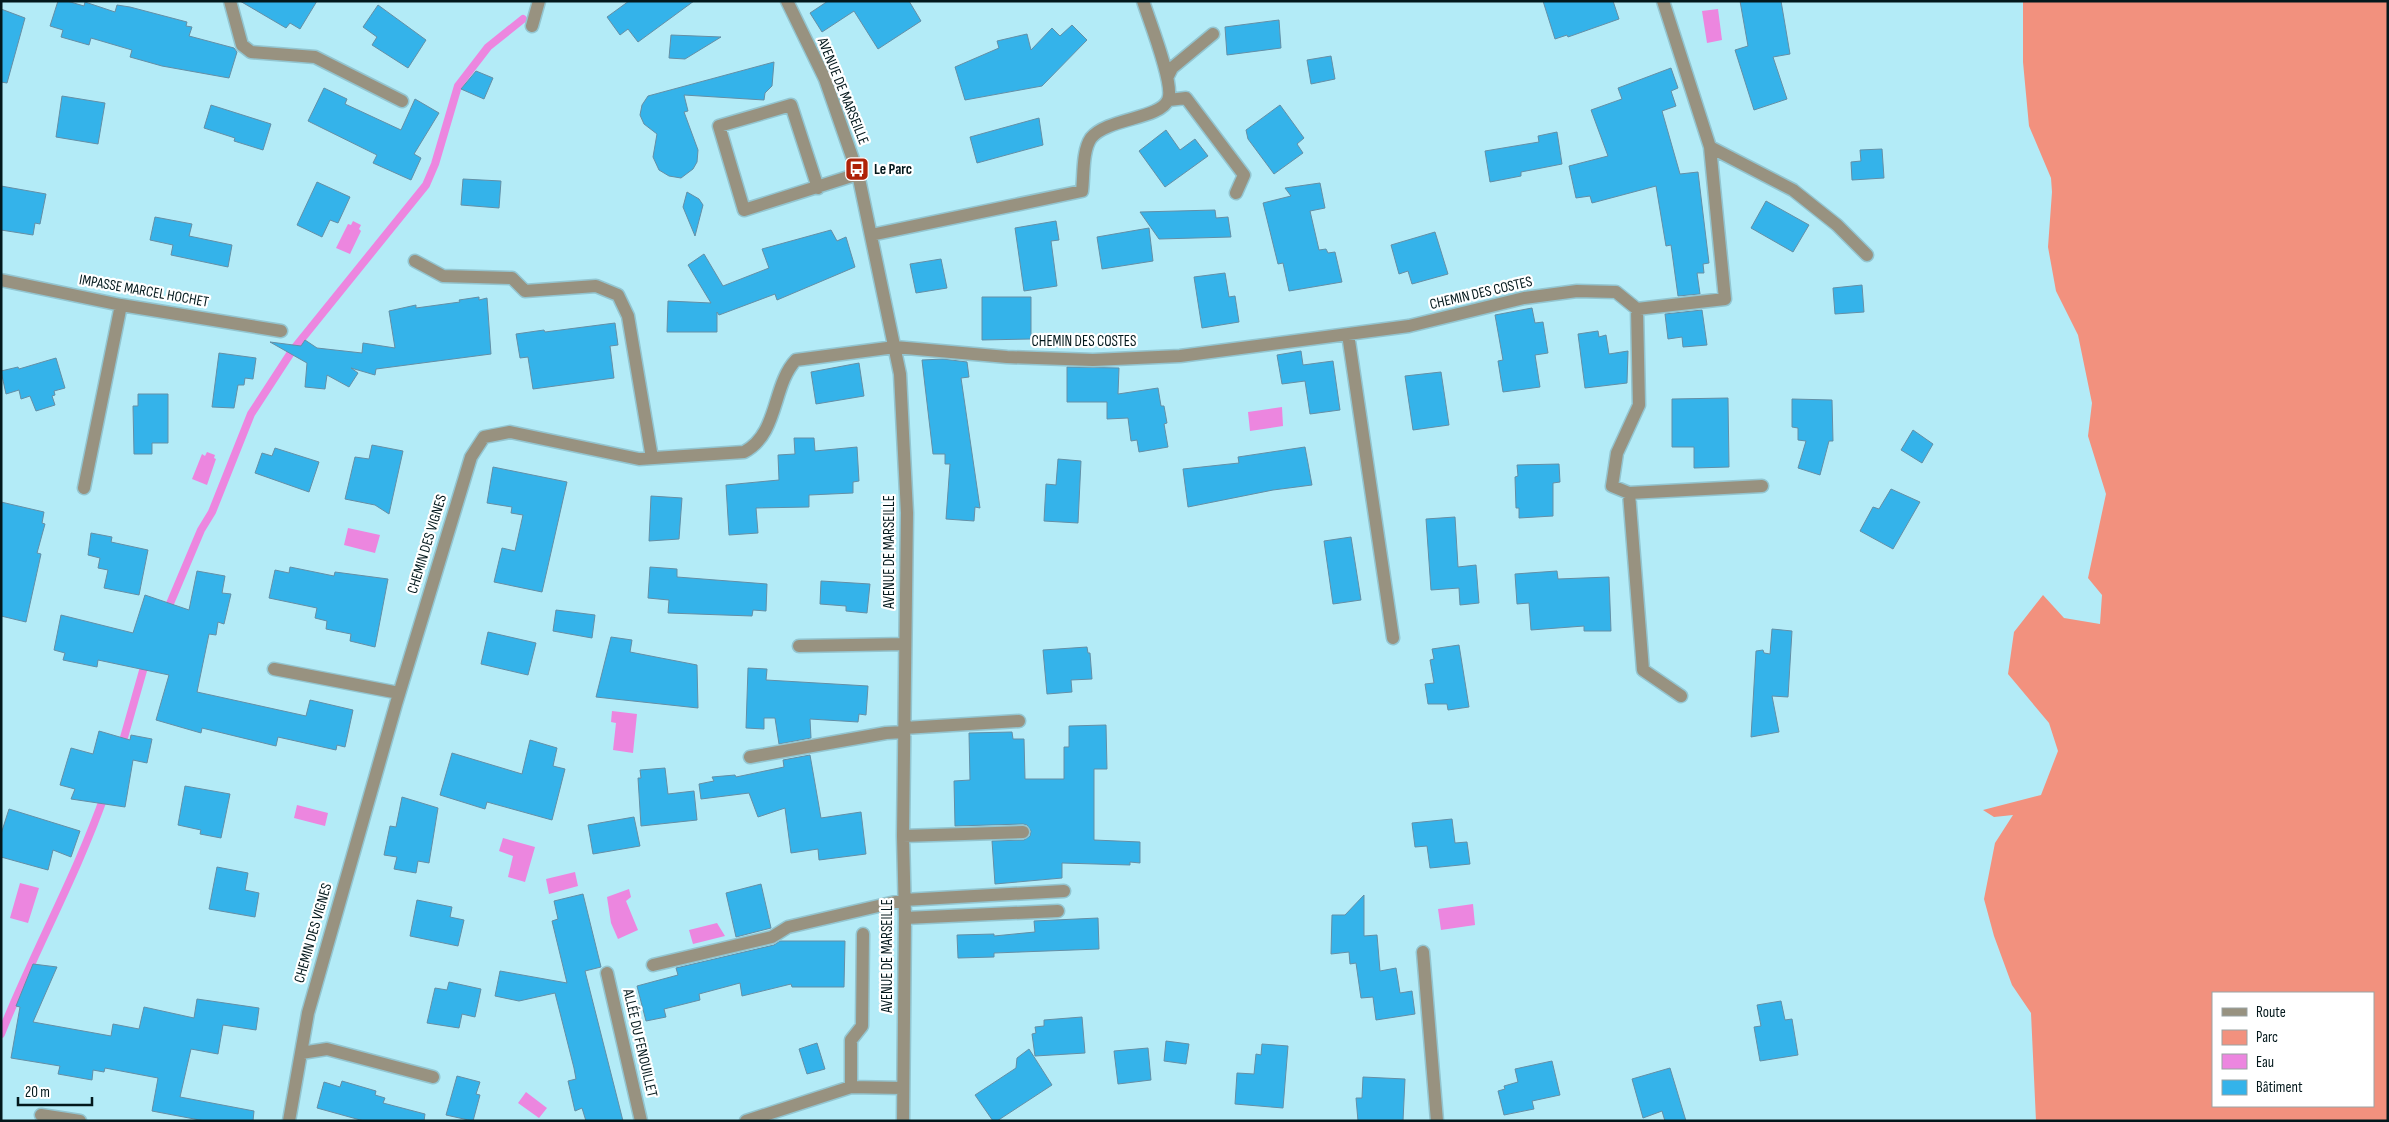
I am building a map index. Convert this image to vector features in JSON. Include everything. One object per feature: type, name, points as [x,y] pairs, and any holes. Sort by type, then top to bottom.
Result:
[{"type":"street","points":[[230,1],[242,45],[251,52],[316,57],[402,101]]},
{"type":"street","points":[[532,26],[539,1]]},
{"type":"street","points":[[871,235],[1082,191],[1085,156],[1090,139],[1103,128],[1162,109],[1169,100],[1168,76],[1143,1]]},
{"type":"street","points":[[1663,1],[1710,147],[1725,299],[1637,309],[1639,405],[1617,453],[1612,486],[1628,493],[1762,486]]},
{"type":"street","name":"AVENUE DE MARSEILLE","points":[[788,2],[825,79],[858,174],[900,374],[907,513],[903,836],[905,918],[903,1121]]},
{"type":"street","points":[[1168,76],[1172,68],[1213,34]]},
{"type":"street","points":[[1169,100],[1186,98],[1244,175],[1236,193]]},
{"type":"street","points":[[818,188],[791,105],[719,126],[744,210],[818,188],[858,174]]},
{"type":"street","points":[[1710,147],[1793,190],[1837,225],[1867,255]]},
{"type":"street","points":[[415,261],[443,276],[512,278],[526,291],[596,286],[618,295],[628,316],[652,458]]},
{"type":"street","name":"IMPASSE MARCEL HOCHET","points":[[1,280],[121,305],[281,331]]},
{"type":"street","name":"CHEMIN DES COSTES","points":[[895,347],[1007,357],[1093,360],[1180,356],[1409,326],[1524,298],[1576,291],[1616,292],[1637,309]]},
{"type":"street","points":[[84,488],[121,305]]},
{"type":"street","points":[[1348,334],[1393,638]]},
{"type":"street","name":"CHEMIN DES VIGNES","points":[[289,1121],[308,1013],[399,693],[471,457],[484,437],[510,432],[638,459],[744,452],[753,447],[764,432],[774,411],[787,370],[796,360],[895,347]]},
{"type":"street","points":[[1628,493],[1643,670],[1681,696]]},
{"type":"street","points":[[799,646],[905,644]]},
{"type":"street","points":[[274,669],[399,693]]},
{"type":"street","points":[[750,758],[904,730],[1019,721]]},
{"type":"street","points":[[903,836],[1024,832]]},
{"type":"street","points":[[653,965],[772,937],[788,927],[904,900],[1064,891]]},
{"type":"street","points":[[905,918],[1058,911]]},
{"type":"street","points":[[851,1087],[851,1040],[862,1026],[864,934]]},
{"type":"street","points":[[1423,952],[1437,1121]]},
{"type":"street","name":"ALLÉE DU FENOUILLET","points":[[607,973],[641,1121]]},
{"type":"street","points":[[301,1053],[328,1048],[433,1077]]},
{"type":"street","points":[[746,1121],[851,1087],[902,1088]]},
{"type":"street","points":[[41,1115],[80,1121]]},
{"type":"green space","points":[[2023,1],[2388,1],[2388,1121],[2036,1121],[2031,1013],[2012,985],[1994,936],[1984,899],[1995,843],[2013,815],[1994,817],[1983,810],[2041,795],[2058,751],[2049,723],[2008,674],[2014,632],[2043,595],[2064,618],[2100,624],[2102,595],[2088,578],[2106,494],[2088,436],[2092,403],[2078,335],[2056,291],[2048,247],[2052,192],[2051,178],[2029,126],[2023,62]]},
{"type":"water","points":[[1718,9],[1722,40],[1707,43],[1702,11]]},
{"type":"water","points":[[353,221],[361,225],[359,229],[361,231],[350,254],[336,248],[348,224],[351,225]]},
{"type":"water","points":[[1282,407],[1283,426],[1250,431],[1248,412]]},
{"type":"water","points":[[207,452],[215,455],[214,458],[216,459],[207,485],[192,479],[202,454],[205,456]]},
{"type":"water","points":[[348,528],[380,535],[375,553],[344,545]]},
{"type":"water","points":[[612,711],[637,714],[633,753],[613,750],[616,723],[611,722]]},
{"type":"water","points":[[297,805],[328,813],[325,826],[294,818]]},
{"type":"water","points":[[503,838],[535,847],[525,882],[508,877],[513,856],[499,851]]},
{"type":"water","points":[[575,872],[578,886],[549,894],[546,879]]},
{"type":"water","points":[[20,883],[39,888],[28,923],[10,918]]},
{"type":"water","points":[[629,889],[631,897],[626,901],[638,930],[618,939],[611,923],[607,897]]},
{"type":"water","points":[[1473,904],[1475,925],[1441,930],[1438,909]]},
{"type":"water","points":[[717,923],[725,936],[693,944],[689,930]]},
{"type":"water","points":[[526,1092],[547,1108],[539,1118],[518,1103]]},
{"type":"building","points":[[58,1],[67,1],[84,6],[85,2],[115,12],[117,5],[130,7],[187,22],[186,26],[192,27],[189,36],[234,48],[237,52],[229,78],[162,66],[130,57],[132,50],[91,38],[89,45],[61,37],[63,30],[50,26]]},
{"type":"building","points":[[240,1],[317,1],[300,29],[290,23],[286,28]]},
{"type":"building","points":[[629,1],[694,1],[638,42],[628,29],[620,35],[607,17]]},
{"type":"building","points":[[828,1],[909,1],[921,21],[878,49],[854,11],[822,32],[810,13]]},
{"type":"building","points":[[1543,1],[1613,1],[1619,19],[1568,37],[1567,35],[1555,39]]},
{"type":"building","points":[[1740,1],[1781,1],[1790,54],[1773,57],[1787,99],[1754,110],[1735,50],[1748,46]]},
{"type":"building","points":[[378,5],[426,40],[408,68],[372,45],[377,37],[363,27]]},
{"type":"building","points":[[1,9],[25,18],[7,83],[1,82]]},
{"type":"building","points":[[1279,20],[1281,48],[1227,55],[1225,27]]},
{"type":"building","points":[[1072,25],[1087,40],[1042,86],[965,100],[955,67],[999,48],[997,41],[1027,34],[1031,50],[1052,28],[1060,36]]},
{"type":"building","points":[[671,35],[721,37],[685,59],[669,58]]},
{"type":"building","points":[[1331,56],[1335,79],[1311,84],[1307,60]]},
{"type":"building","points":[[774,62],[772,86],[765,93],[764,100],[684,95],[688,111],[684,112],[698,150],[697,162],[693,169],[681,178],[669,176],[659,170],[653,157],[657,134],[644,124],[640,115],[642,105],[648,96]]},
{"type":"building","points":[[1671,68],[1678,88],[1671,91],[1676,106],[1662,111],[1680,174],[1698,172],[1709,263],[1703,264],[1704,273],[1697,273],[1700,294],[1678,296],[1671,245],[1666,246],[1656,186],[1592,203],[1590,196],[1576,198],[1569,166],[1608,156],[1591,110],[1622,99],[1618,88]]},
{"type":"building","points":[[476,71],[493,78],[484,99],[461,89]]},
{"type":"building","points":[[324,88],[347,99],[345,104],[401,130],[415,99],[439,113],[414,154],[421,158],[411,180],[373,163],[377,155],[308,121]]},
{"type":"building","points":[[62,96],[105,103],[98,144],[56,137]]},
{"type":"building","points":[[211,105],[271,124],[263,150],[234,141],[235,138],[204,128]]},
{"type":"building","points":[[1280,105],[1304,138],[1297,144],[1303,153],[1274,174],[1248,139],[1246,130]]},
{"type":"building","points":[[1039,118],[1043,145],[977,163],[970,137]]},
{"type":"building","points":[[1166,130],[1180,150],[1195,139],[1208,156],[1165,187],[1139,151]]},
{"type":"building","points":[[1557,132],[1562,164],[1521,172],[1521,176],[1490,182],[1485,151],[1539,142],[1538,136]]},
{"type":"building","points":[[1882,149],[1884,178],[1852,180],[1851,162],[1861,161],[1860,150]]},
{"type":"building","points":[[463,179],[501,181],[499,208],[461,205]]},
{"type":"building","points":[[317,182],[350,197],[338,223],[330,220],[322,237],[297,225]]},
{"type":"building","points":[[1320,183],[1325,208],[1310,211],[1319,250],[1326,249],[1328,253],[1335,252],[1342,282],[1289,291],[1283,263],[1278,264],[1263,203],[1291,196],[1285,188]]},
{"type":"building","points":[[1,186],[46,194],[40,224],[35,223],[33,235],[1,230]]},
{"type":"building","points":[[687,192],[699,199],[703,205],[695,236],[683,207]]},
{"type":"building","points":[[1766,201],[1809,225],[1793,252],[1751,228]]},
{"type":"building","points":[[1215,210],[1216,218],[1228,217],[1231,237],[1159,239],[1140,212]]},
{"type":"building","points":[[155,217],[192,224],[189,236],[232,245],[228,267],[171,255],[173,245],[150,240]]},
{"type":"building","points":[[1056,221],[1059,240],[1051,241],[1057,286],[1024,291],[1015,228]]},
{"type":"building","points":[[1149,228],[1153,261],[1102,269],[1097,237]]},
{"type":"building","points":[[831,230],[837,241],[846,237],[855,267],[777,300],[775,294],[719,315],[717,312],[717,332],[667,332],[668,301],[711,303],[688,265],[704,254],[723,286],[769,268],[762,249]]},
{"type":"building","points":[[1435,232],[1448,274],[1412,284],[1408,271],[1399,274],[1391,245]]},
{"type":"building","points":[[941,259],[947,288],[916,293],[910,264]]},
{"type":"building","points":[[1225,273],[1229,297],[1235,296],[1239,322],[1202,328],[1194,277]]},
{"type":"building","points":[[1862,285],[1864,312],[1835,314],[1833,288]]},
{"type":"building","points":[[479,297],[479,300],[487,298],[491,354],[376,369],[375,375],[351,368],[358,373],[349,387],[327,375],[325,389],[305,387],[307,363],[270,342],[301,346],[305,340],[317,348],[362,353],[363,343],[395,348],[389,311],[416,305],[416,308],[460,302],[459,300]]},
{"type":"building","points":[[982,297],[1031,297],[1031,339],[982,340]]},
{"type":"building","points":[[1532,308],[1535,323],[1543,322],[1548,353],[1535,355],[1540,387],[1503,392],[1498,361],[1503,360],[1495,315]]},
{"type":"building","points":[[1702,310],[1707,345],[1683,347],[1682,337],[1668,339],[1665,314]]},
{"type":"building","points":[[615,323],[618,345],[610,346],[614,378],[533,389],[528,357],[520,358],[516,334]]},
{"type":"building","points":[[1598,331],[1599,337],[1606,335],[1609,354],[1628,351],[1627,383],[1585,388],[1578,334]]},
{"type":"building","points":[[1301,351],[1303,365],[1333,361],[1340,410],[1310,414],[1305,381],[1282,384],[1277,355]]},
{"type":"building","points":[[219,353],[256,358],[253,379],[245,378],[244,385],[238,385],[234,408],[212,407]]},
{"type":"building","points":[[56,358],[65,388],[54,391],[55,395],[52,396],[55,405],[36,411],[30,396],[21,399],[19,390],[6,394],[1,371],[18,367],[19,369]]},
{"type":"building","points":[[943,359],[967,362],[969,377],[961,378],[980,508],[975,507],[974,521],[946,519],[950,464],[945,464],[945,454],[933,454],[922,360]]},
{"type":"building","points":[[859,363],[864,396],[816,404],[811,372]]},
{"type":"building","points":[[1067,367],[1119,368],[1118,394],[1158,388],[1161,406],[1164,406],[1167,423],[1164,424],[1168,447],[1139,452],[1137,440],[1131,441],[1128,418],[1107,419],[1107,402],[1067,402]]},
{"type":"building","points":[[1441,372],[1449,425],[1413,430],[1405,376]]},
{"type":"building","points":[[138,394],[168,394],[168,443],[152,443],[152,454],[134,454],[133,406],[138,406]]},
{"type":"building","points":[[1728,398],[1729,467],[1694,468],[1694,447],[1672,447],[1672,399]]},
{"type":"building","points":[[1792,399],[1832,400],[1833,441],[1829,441],[1820,475],[1798,468],[1806,441],[1798,440],[1798,428],[1792,427]]},
{"type":"building","points":[[1913,430],[1933,444],[1922,463],[1901,450]]},
{"type":"building","points":[[794,438],[814,438],[815,451],[857,447],[859,481],[853,482],[853,493],[809,495],[809,507],[756,508],[758,533],[729,535],[726,485],[779,480],[778,455],[795,454]]},
{"type":"building","points":[[372,445],[403,451],[389,514],[375,505],[345,499],[355,457],[369,459]]},
{"type":"building","points":[[1305,447],[1312,485],[1273,490],[1188,507],[1183,469],[1239,463],[1238,457]]},
{"type":"building","points":[[275,448],[319,462],[309,492],[255,473],[262,453],[272,456]]},
{"type":"building","points":[[1058,459],[1081,461],[1078,523],[1044,521],[1046,484],[1056,485]]},
{"type":"building","points":[[1559,464],[1560,482],[1553,483],[1553,516],[1519,518],[1519,508],[1516,508],[1515,477],[1518,476],[1517,465]]},
{"type":"building","points":[[493,467],[567,482],[542,592],[494,582],[502,548],[515,551],[523,515],[511,513],[512,507],[487,503]]},
{"type":"building","points":[[1891,489],[1920,502],[1893,549],[1860,531],[1873,507],[1879,509]]},
{"type":"building","points":[[651,496],[682,498],[679,539],[649,541]]},
{"type":"building","points":[[1,502],[44,512],[42,523],[45,524],[37,553],[41,554],[26,622],[1,616]]},
{"type":"building","points":[[1455,517],[1458,567],[1476,565],[1479,603],[1460,605],[1459,588],[1431,590],[1426,519]]},
{"type":"building","points":[[91,533],[112,537],[111,542],[148,550],[139,595],[104,588],[108,570],[98,568],[100,558],[88,555]]},
{"type":"building","points":[[1351,537],[1361,600],[1333,604],[1324,541]]},
{"type":"building","points":[[290,567],[334,576],[335,572],[388,579],[375,647],[350,641],[351,634],[326,629],[327,621],[315,618],[317,608],[269,598],[275,570],[289,573]]},
{"type":"building","points":[[650,567],[677,569],[677,577],[767,584],[766,611],[753,610],[752,616],[668,613],[669,600],[648,598]]},
{"type":"building","points":[[197,571],[225,576],[222,593],[231,594],[224,624],[218,622],[216,635],[209,634],[197,692],[306,716],[310,700],[353,710],[345,747],[337,745],[336,750],[278,737],[276,746],[202,728],[201,733],[156,720],[169,675],[98,660],[97,667],[63,660],[65,653],[54,650],[61,615],[133,633],[145,595],[189,610]]},
{"type":"building","points":[[1557,571],[1558,579],[1609,577],[1611,631],[1584,631],[1584,626],[1531,630],[1529,603],[1517,604],[1515,574]]},
{"type":"building","points":[[821,581],[870,584],[867,613],[846,611],[846,606],[820,604]]},
{"type":"building","points":[[556,610],[595,615],[592,638],[553,631]]},
{"type":"building","points":[[1772,629],[1792,631],[1788,697],[1772,696],[1779,732],[1751,737],[1756,651],[1763,650],[1764,653],[1770,654]]},
{"type":"building","points":[[488,632],[536,643],[528,675],[481,664]]},
{"type":"building","points":[[611,637],[632,640],[630,652],[697,665],[698,708],[596,697]]},
{"type":"building","points":[[1459,645],[1469,707],[1448,710],[1447,704],[1428,704],[1425,684],[1434,683],[1430,660],[1434,659],[1432,649]]},
{"type":"building","points":[[1087,647],[1088,653],[1090,653],[1092,679],[1071,680],[1072,692],[1047,694],[1043,650]]},
{"type":"building","points":[[748,668],[767,669],[766,680],[868,686],[866,715],[859,714],[858,722],[810,719],[811,738],[779,744],[775,718],[764,718],[764,729],[746,728]]},
{"type":"building","points":[[1106,725],[1107,769],[1094,769],[1094,840],[1140,842],[1140,863],[1130,862],[1130,865],[1062,863],[1062,878],[995,884],[992,841],[1024,840],[1030,836],[1031,831],[1027,825],[1023,824],[955,826],[954,781],[970,780],[969,733],[1012,732],[1013,739],[1024,739],[1025,779],[1064,779],[1064,747],[1069,747],[1069,726]]},
{"type":"building","points":[[99,731],[130,740],[131,735],[152,739],[147,763],[133,760],[125,807],[71,799],[75,789],[60,785],[71,748],[93,754]]},
{"type":"building","points":[[530,740],[557,748],[553,766],[565,769],[552,820],[487,802],[485,809],[440,795],[452,753],[522,774]]},
{"type":"building","points":[[810,755],[821,818],[861,812],[866,854],[819,860],[818,849],[791,853],[785,808],[758,817],[749,793],[701,799],[699,784],[714,781],[712,777],[735,775],[736,777],[784,767],[783,760]]},
{"type":"building","points":[[665,768],[668,794],[694,791],[697,820],[641,826],[638,778],[641,778],[640,770]]},
{"type":"building","points":[[185,786],[230,794],[221,838],[200,834],[201,830],[178,825]]},
{"type":"building","points":[[402,797],[438,808],[429,863],[418,861],[416,873],[394,869],[397,857],[384,855],[390,826],[396,827]]},
{"type":"building","points":[[9,809],[80,831],[71,857],[53,850],[48,870],[1,857],[1,834]]},
{"type":"building","points":[[634,817],[640,846],[593,854],[588,825]]},
{"type":"building","points":[[1452,819],[1455,843],[1467,842],[1470,864],[1430,868],[1427,846],[1415,847],[1412,823]]},
{"type":"building","points":[[217,867],[248,873],[245,890],[259,893],[255,917],[209,909]]},
{"type":"building","points":[[761,884],[771,928],[736,937],[726,893]]},
{"type":"building","points":[[583,894],[601,967],[585,971],[623,1121],[586,1121],[582,1108],[575,1111],[568,1081],[576,1079],[555,993],[519,1001],[495,996],[500,971],[567,983],[552,921],[558,919],[554,901]]},
{"type":"building","points":[[1364,895],[1364,936],[1377,935],[1380,971],[1396,968],[1400,993],[1412,991],[1415,1014],[1376,1020],[1373,997],[1361,998],[1356,963],[1350,964],[1349,952],[1331,954],[1332,915],[1345,915]]},
{"type":"building","points":[[417,900],[452,907],[450,917],[464,920],[458,946],[410,936]]},
{"type":"building","points":[[1098,918],[1099,949],[994,953],[994,957],[958,958],[957,935],[994,934],[994,936],[1035,932],[1034,921]]},
{"type":"building","points":[[780,941],[845,941],[844,987],[792,987],[791,984],[742,996],[740,983],[699,994],[700,1000],[664,1009],[666,1017],[646,1021],[637,986],[678,975],[676,968],[774,945]]},
{"type":"building","points":[[33,964],[57,967],[33,1022],[111,1036],[113,1024],[139,1029],[144,1007],[194,1018],[197,999],[259,1008],[256,1030],[223,1025],[218,1054],[191,1049],[180,1097],[254,1111],[253,1121],[205,1121],[152,1111],[158,1078],[105,1068],[104,1072],[93,1070],[92,1080],[58,1074],[60,1066],[11,1058],[20,1007],[16,1006]]},
{"type":"building","points":[[449,982],[481,989],[475,1017],[462,1014],[459,1028],[427,1023],[435,988],[447,990]]},
{"type":"building","points":[[1781,1001],[1785,1020],[1792,1019],[1798,1055],[1760,1061],[1754,1027],[1761,1026],[1757,1005]]},
{"type":"building","points":[[1082,1017],[1085,1053],[1035,1056],[1032,1034],[1036,1033],[1035,1027],[1044,1026],[1044,1020]]},
{"type":"building","points":[[1166,1041],[1189,1044],[1186,1064],[1164,1061]]},
{"type":"building","points":[[817,1043],[825,1069],[807,1074],[799,1049]]},
{"type":"building","points":[[1262,1044],[1288,1046],[1283,1108],[1235,1104],[1237,1073],[1254,1074],[1256,1054],[1261,1055]]},
{"type":"building","points":[[1148,1048],[1151,1080],[1118,1084],[1114,1051]]},
{"type":"building","points":[[1029,1049],[1052,1085],[997,1121],[993,1121],[975,1095],[1016,1068],[1017,1058]]},
{"type":"building","points":[[1552,1061],[1560,1095],[1532,1101],[1534,1109],[1504,1115],[1498,1091],[1505,1089],[1504,1086],[1518,1082],[1515,1069]]},
{"type":"building","points":[[1670,1068],[1686,1121],[1665,1121],[1662,1111],[1643,1118],[1632,1079]]},
{"type":"building","points":[[457,1076],[480,1082],[476,1094],[480,1095],[473,1121],[446,1115]]},
{"type":"building","points":[[1363,1077],[1405,1079],[1403,1121],[1358,1121],[1356,1098],[1362,1098]]},
{"type":"building","points":[[342,1081],[376,1091],[375,1095],[385,1098],[383,1103],[425,1114],[424,1121],[364,1121],[317,1108],[324,1082],[340,1087]]},
{"type":"waterway","points":[[166,613],[201,530],[212,512],[251,414],[292,351],[426,185],[435,164],[458,86],[488,47],[523,19]]},
{"type":"waterway","points":[[121,748],[146,660]]},
{"type":"waterway","points":[[1,1034],[68,885],[105,794]]},
{"type":"place","name":"Le Parc","points":[[857,169]]}]
